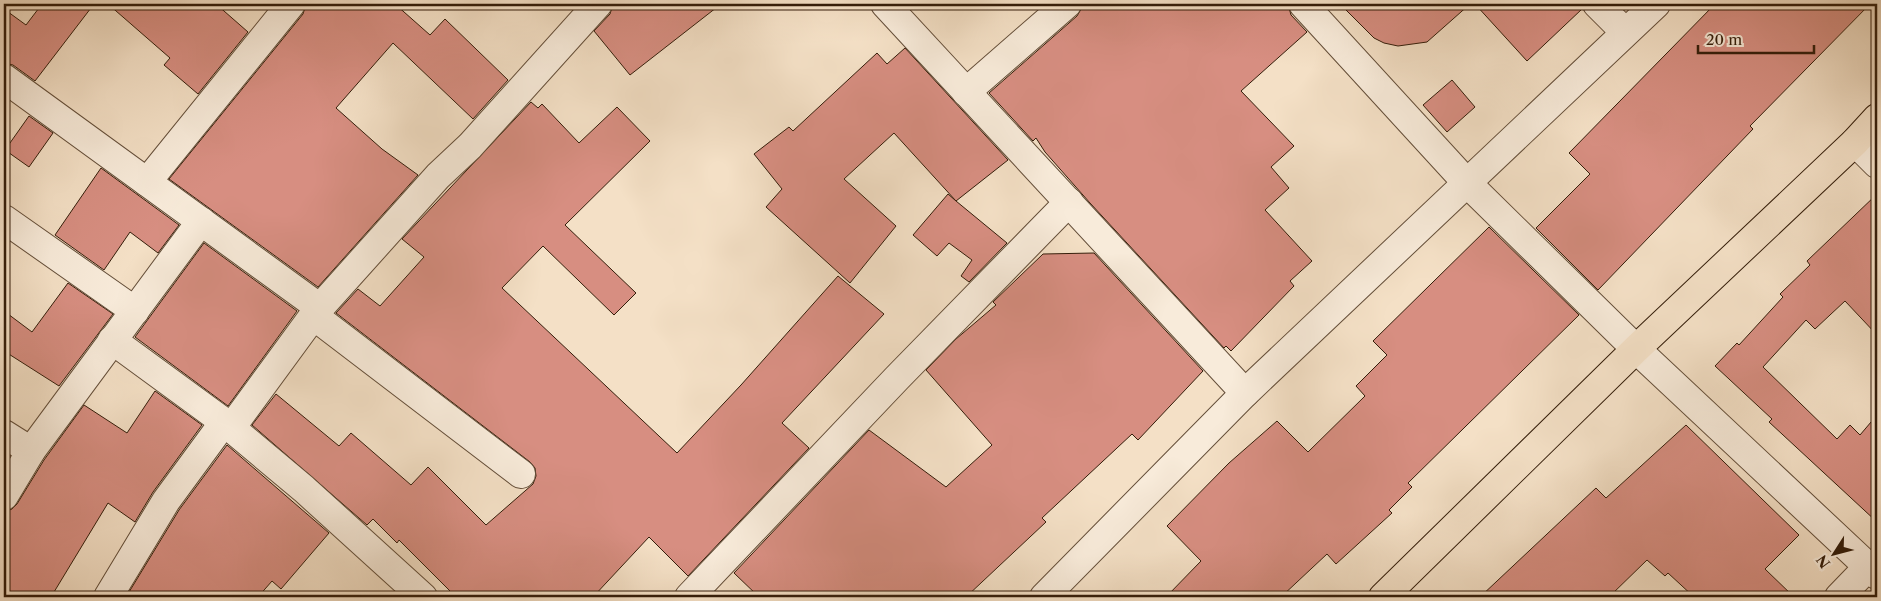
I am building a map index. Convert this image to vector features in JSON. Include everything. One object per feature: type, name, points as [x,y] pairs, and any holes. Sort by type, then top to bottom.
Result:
[{"type":"highway","points":[[1383,597],[1636,349],[1868,130]]},
{"type":"street","points":[[148,182],[291,4]]},
{"type":"street","points":[[108,597],[166,501],[317,312],[438,176],[470,146],[598,4]]},
{"type":"street","points":[[886,4],[1245,393]]},
{"type":"street","points":[[966,92],[1066,4]]},
{"type":"street","points":[[1303,4],[1467,183],[1636,349],[1873,571],[1839,597]]},
{"type":"street","points":[[1597,4],[1625,32]]},
{"type":"street","points":[[1044,597],[1245,393],[1656,4]]},
{"type":"street","points":[[4,78],[201,221],[521,474]]},
{"type":"street","points":[[1868,130],[1877,164]]},
{"type":"street","points":[[689,597],[896,378],[1069,202]]},
{"type":"street","points":[[4,220],[135,311]]},
{"type":"street","points":[[4,496],[31,450],[201,221]]},
{"type":"street","points":[[112,340],[227,425],[304,489],[423,597]]},
{"type":"street","points":[[4,434],[31,450]]},
{"type":"building","points":[[42,4],[94,4],[35,81],[13,65],[4,63],[4,9],[26,25]]},
{"type":"building","points":[[108,4],[216,4],[248,32],[198,94],[164,65],[170,58]]},
{"type":"building","points":[[306,4],[395,4],[430,35],[445,19],[508,80],[473,119],[393,43],[336,108],[382,149],[418,175],[318,287],[169,179],[303,14]]},
{"type":"building","points":[[613,4],[721,4],[630,75],[594,31],[610,14]]},
{"type":"building","points":[[1084,4],[1288,4],[1291,15],[1307,32],[1241,91],[1294,146],[1271,167],[1289,188],[1265,210],[1312,261],[1290,281],[1294,286],[1231,351],[1226,346],[1224,348],[1090,203],[1045,152],[1036,138],[1033,141],[989,93],[1077,16]]},
{"type":"building","points":[[1340,4],[1470,4],[1427,42],[1398,46],[1384,43],[1374,38]]},
{"type":"building","points":[[1475,4],[1582,4],[1582,9],[1527,61]]},
{"type":"building","points":[[1715,4],[1870,4],[1750,126],[1753,129],[1598,290],[1536,228],[1590,174],[1569,153]]},
{"type":"building","points":[[905,48],[1008,160],[956,201],[894,133],[844,179],[896,226],[850,283],[766,207],[782,189],[754,154],[789,127],[793,131],[877,53],[887,64]]},
{"type":"building","points":[[1452,80],[1475,107],[1447,132],[1423,105]]},
{"type":"building","points":[[531,102],[538,108],[542,104],[579,143],[617,107],[650,141],[565,225],[636,293],[614,315],[543,246],[502,288],[677,453],[741,385],[838,276],[884,314],[782,423],[809,448],[688,576],[649,537],[593,597],[456,597],[399,540],[397,543],[373,519],[367,525],[252,425],[276,394],[339,446],[351,433],[411,485],[428,467],[486,525],[533,484],[536,476],[535,468],[530,462],[336,313],[358,289],[380,306],[424,257],[402,239]]},
{"type":"building","points":[[29,116],[53,133],[29,167],[5,150]]},
{"type":"building","points":[[101,168],[179,225],[158,253],[130,232],[104,270],[55,235]]},
{"type":"building","points":[[948,194],[1007,243],[969,282],[961,276],[972,260],[949,243],[937,256],[913,235]]},
{"type":"building","points":[[1877,194],[1877,335],[1845,301],[1815,329],[1806,320],[1763,367],[1837,439],[1850,425],[1860,435],[1877,415],[1877,522],[1769,422],[1772,419],[1715,366],[1737,343],[1739,345],[1783,297],[1780,294],[1810,265],[1807,261]]},
{"type":"building","points":[[1489,227],[1579,315],[1408,483],[1412,487],[1389,510],[1392,513],[1336,564],[1327,554],[1281,597],[1166,597],[1201,561],[1167,526],[1229,463],[1277,421],[1308,452],[1365,396],[1356,386],[1387,355],[1373,341]]},
{"type":"building","points":[[204,243],[297,311],[228,406],[135,337]]},
{"type":"building","points":[[1094,253],[1203,371],[1138,440],[1132,434],[1042,518],[1046,522],[966,597],[759,597],[734,573],[869,430],[946,487],[992,445],[926,370],[956,339],[996,305],[993,302],[1043,254]]},
{"type":"building","points":[[68,283],[113,314],[59,386],[4,351],[4,311],[32,332]]},
{"type":"building","points":[[155,391],[202,425],[153,492],[135,522],[108,503],[51,597],[4,597],[4,512],[12,509],[17,504],[44,460],[84,405],[127,433]]},
{"type":"building","points":[[1686,425],[1799,535],[1765,569],[1794,597],[1694,597],[1668,573],[1665,576],[1647,560],[1609,597],[1480,597],[1596,488],[1606,498]]},
{"type":"building","points":[[227,445],[329,533],[281,589],[272,581],[258,597],[126,597],[179,510]]}]
